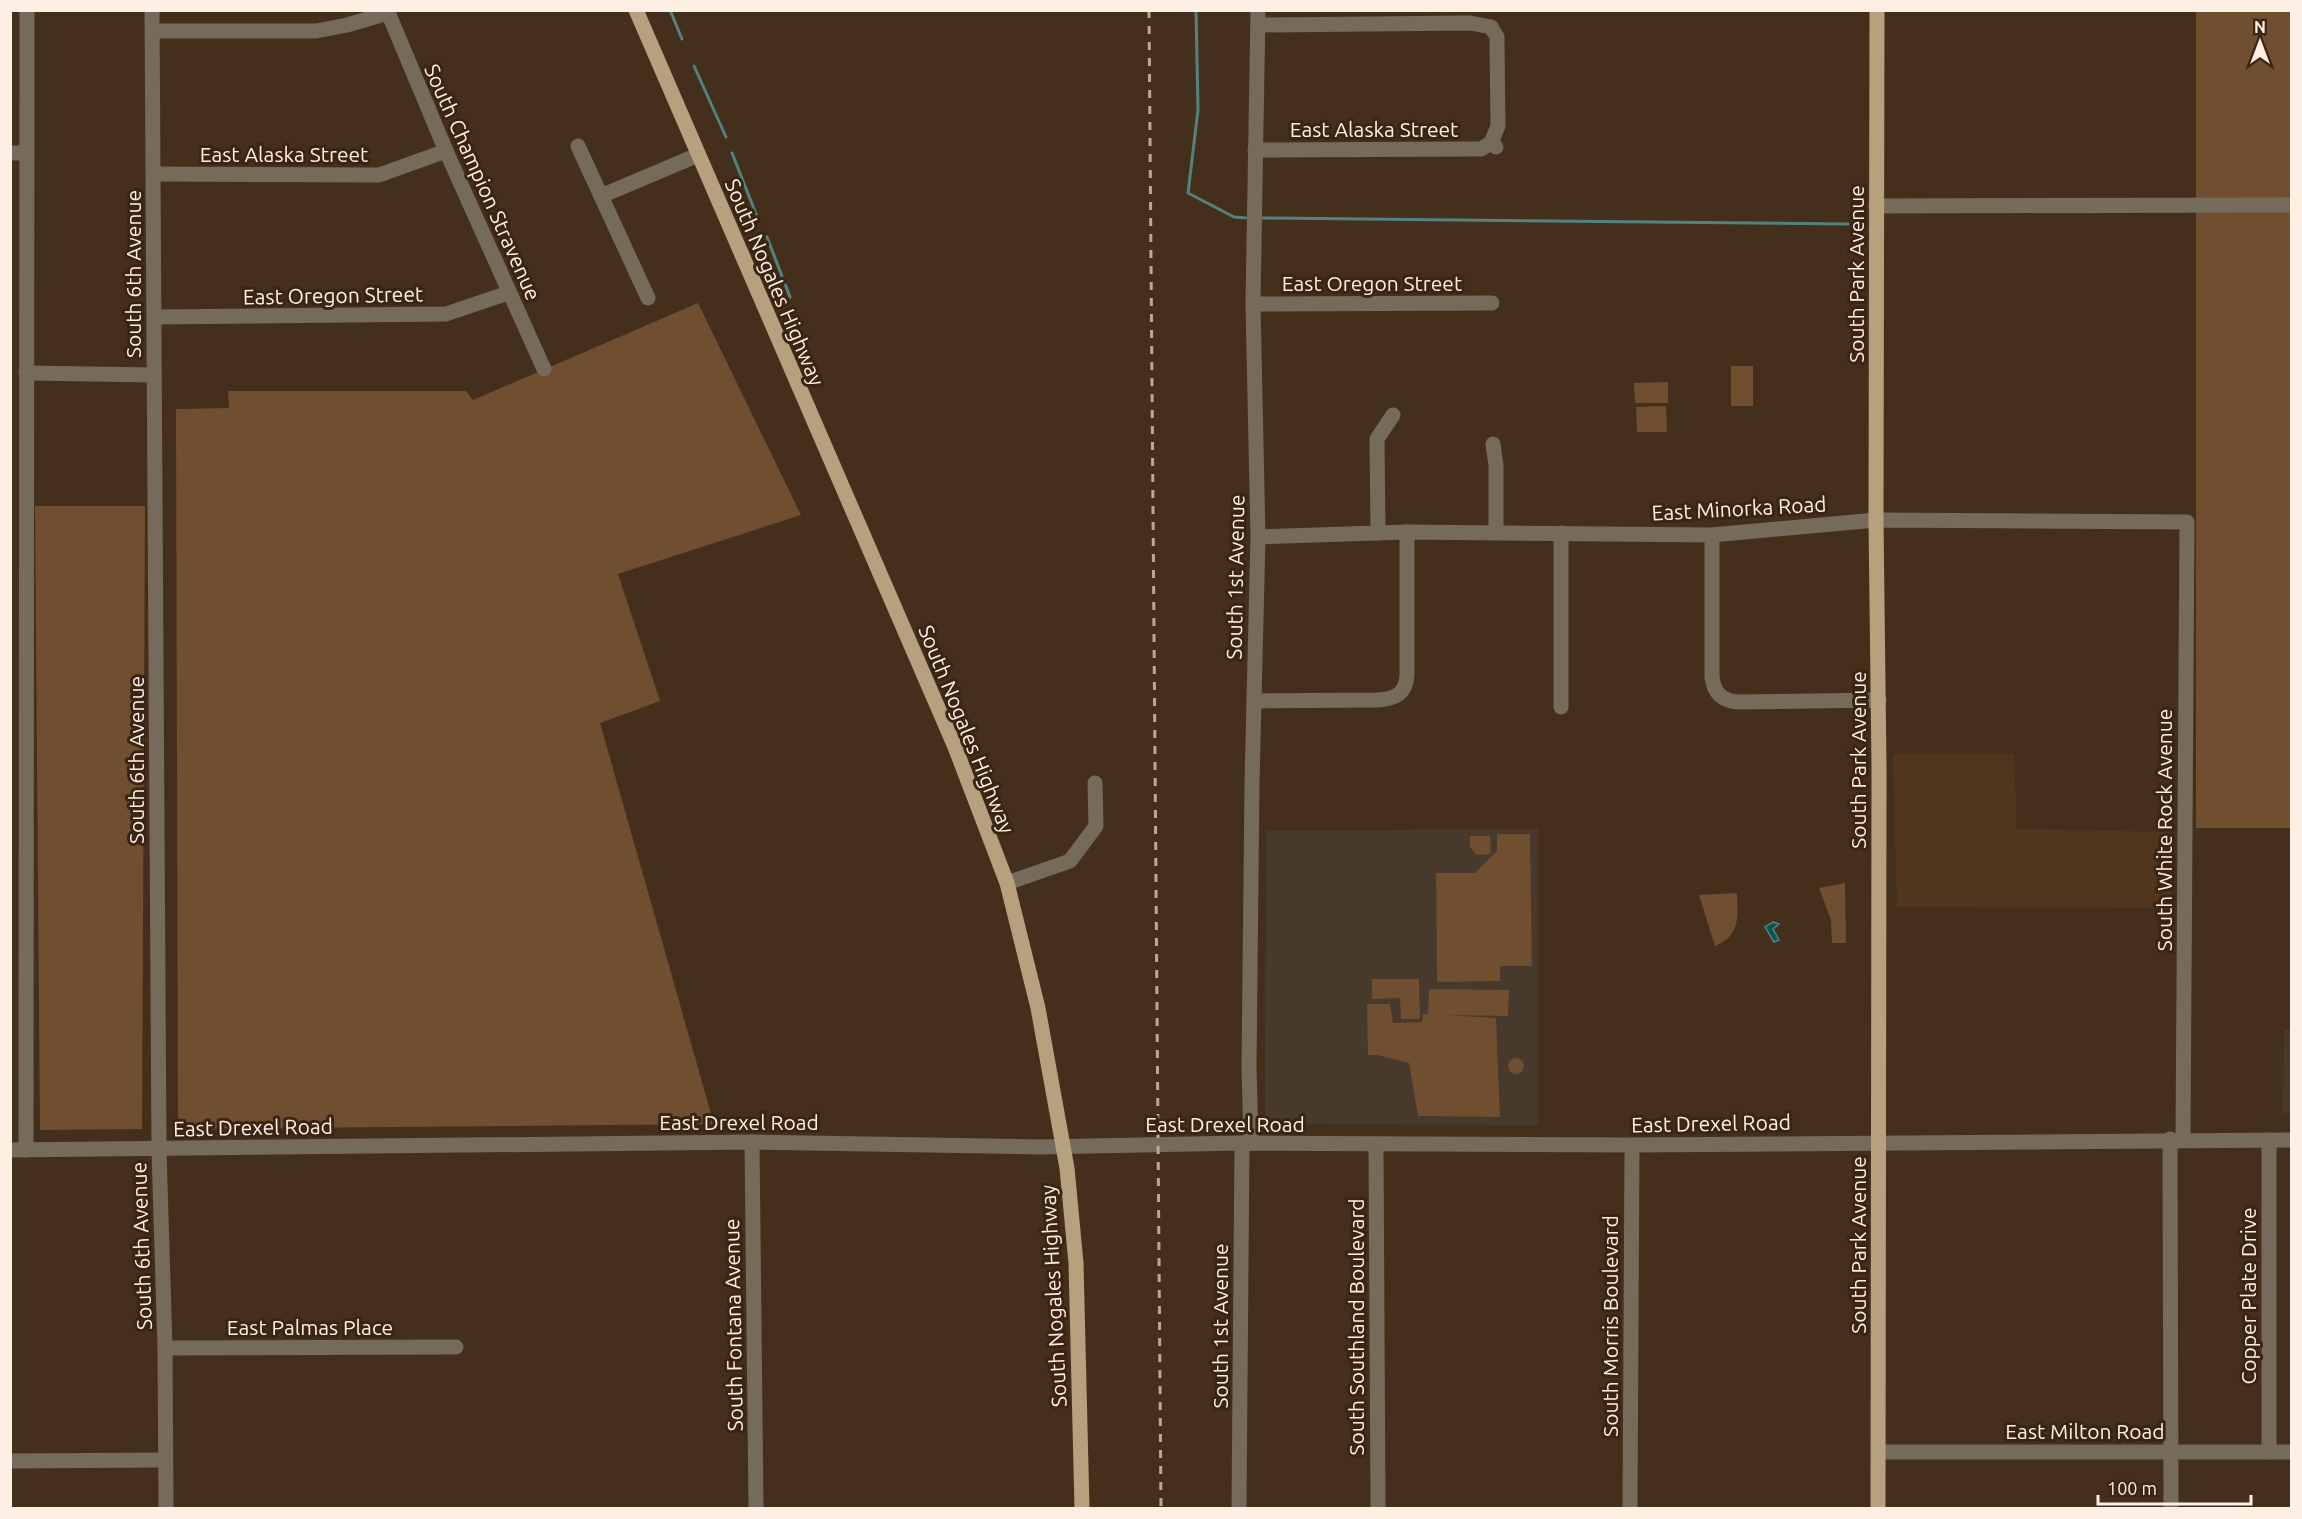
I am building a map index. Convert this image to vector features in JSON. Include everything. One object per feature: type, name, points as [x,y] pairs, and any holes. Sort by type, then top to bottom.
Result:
[{"type":"main road","name":"South Nogales Highway","points":[[636,10],[955,747],[1007,883],[1040,1018],[1061,1147],[1067,1168],[1076,1263],[1082,1509]]},
{"type":"main road","name":"South Park Avenue","points":[[1877,10],[1876,520],[1880,1142],[1878,1509]]},
{"type":"street","points":[[18,1150],[26,373],[27,10]]},
{"type":"street","name":"South 6th Avenue","points":[[152,10],[159,1150],[165,1348],[165,1509]]},
{"type":"street","points":[[153,32],[316,31],[347,25],[388,12]]},
{"type":"street","name":"South Champion Stravenue","points":[[388,12],[446,152],[544,369]]},
{"type":"street","name":"East Alaska Street","points":[[1255,150],[1481,149],[1494,145],[1498,115],[1497,37],[1494,25],[1258,18]]},
{"type":"street","name":"South 1st Avenue","points":[[1239,1509],[1258,537],[1253,304],[1258,18]]},
{"type":"street","points":[[578,146],[648,298]]},
{"type":"street","name":"East Alaska Street","points":[[154,174],[379,175],[446,152]]},
{"type":"street","points":[[10,153],[27,153]]},
{"type":"street","points":[[601,196],[698,155]]},
{"type":"street","points":[[1876,206],[2292,205]]},
{"type":"street","name":"East Oregon Street","points":[[155,318],[446,314],[508,293]]},
{"type":"street","name":"East Oregon Street","points":[[1253,304],[1492,303]]},
{"type":"street","points":[[26,373],[154,375]]},
{"type":"street","points":[[1378,533],[1377,439],[1393,415]]},
{"type":"street","points":[[1493,444],[1496,466],[1496,533]]},
{"type":"street","name":"East Minorka Road","points":[[1258,537],[1407,532],[1713,535],[1876,520],[2187,522]]},
{"type":"street","name":"South White Rock Avenue","points":[[2171,1509],[2187,522]]},
{"type":"street","points":[[1254,701],[1389,700],[1402,697],[1407,684],[1407,532]]},
{"type":"street","points":[[1561,533],[1561,707]]},
{"type":"street","points":[[1713,535],[1712,677],[1715,697],[1739,702],[1878,700]]},
{"type":"street","points":[[1007,883],[1070,861],[1096,826],[1095,783]]},
{"type":"street","name":"East Drexel Road","points":[[18,1150],[752,1142],[1061,1147],[1246,1143],[1632,1145],[2176,1139],[2292,1140]]},
{"type":"street","name":"Copper Plate Drive","points":[[2268,1140],[2269,1452]]},
{"type":"street","name":"South Fontana Avenue","points":[[752,1142],[756,1509]]},
{"type":"street","name":"South Southland Boulevard","points":[[1376,1145],[1377,1509]]},
{"type":"street","name":"South Morris Boulevard","points":[[1630,1509],[1632,1145]]},
{"type":"street","name":"East Palmas Place","points":[[165,1348],[456,1347]]},
{"type":"street","name":"East Milton Road","points":[[1878,1452],[2292,1452]]},
{"type":"street","points":[[10,1461],[165,1460]]},
{"type":"shaded area","points":[[2196,11],[2291,11],[2291,828],[2196,828]]},
{"type":"shaded area","points":[[698,303],[801,515],[618,574],[660,701],[600,723],[714,1124],[178,1129],[176,409],[229,408],[228,391],[466,391],[473,400]]},
{"type":"shaded area","points":[[1731,366],[1753,366],[1753,406],[1731,406]]},
{"type":"shaded area","points":[[1668,382],[1668,403],[1635,403],[1634,383]]},
{"type":"shaded area","points":[[1666,406],[1667,432],[1637,432],[1636,407]]},
{"type":"shaded area","points":[[35,506],[145,506],[142,1129],[40,1130]]},
{"type":"shaded area","points":[[1893,754],[2014,754],[2017,829],[2170,832],[2170,908],[1897,907]]},
{"type":"shaded area","points":[[1538,829],[1538,1125],[1265,1124],[1266,831]]},
{"type":"shaded area","points":[[1497,834],[1530,834],[1532,966],[1500,966],[1500,981],[1437,982],[1436,873],[1475,873],[1497,851]]},
{"type":"shaded area","points":[[1470,836],[1490,836],[1491,854],[1477,855],[1470,847]]},
{"type":"shaded area","points":[[1845,883],[1846,943],[1832,943],[1831,920],[1819,888]]},
{"type":"shaded area","points":[[1737,893],[1736,925],[1729,937],[1715,946],[1699,895]]},
{"type":"shaded area","points":[[1372,979],[1419,979],[1420,1019],[1401,1019],[1400,998],[1372,999]]},
{"type":"shaded area","points":[[1429,989],[1509,990],[1508,1016],[1447,1015],[1496,1018],[1500,1117],[1418,1116],[1409,1063],[1368,1055],[1367,1004],[1390,1004],[1393,1023],[1422,1022],[1423,1014],[1428,1014]]},
{"type":"shaded area","points":[[2284,1030],[2291,1030],[2291,1113],[2283,1113]]},
{"type":"shaded area","points":[[1513,1058],[1519,1058],[1524,1066],[1522,1072],[1513,1074],[1508,1069],[1508,1063]]},
{"type":"water","points":[[1773,922],[1779,924],[1773,929],[1779,940],[1774,942],[1765,927]]},
{"type":"waterway","points":[[670,10],[682,39]]},
{"type":"waterway","points":[[1196,10],[1198,110],[1188,193],[1234,217],[1246,218]]},
{"type":"waterway","points":[[694,66],[726,137]]},
{"type":"waterway","points":[[732,153],[758,219]]},
{"type":"waterway","points":[[1263,218],[1848,224]]},
{"type":"waterway","points":[[767,237],[790,297]]},
{"type":"railway","points":[[1149,10],[1161,1508]]}]
